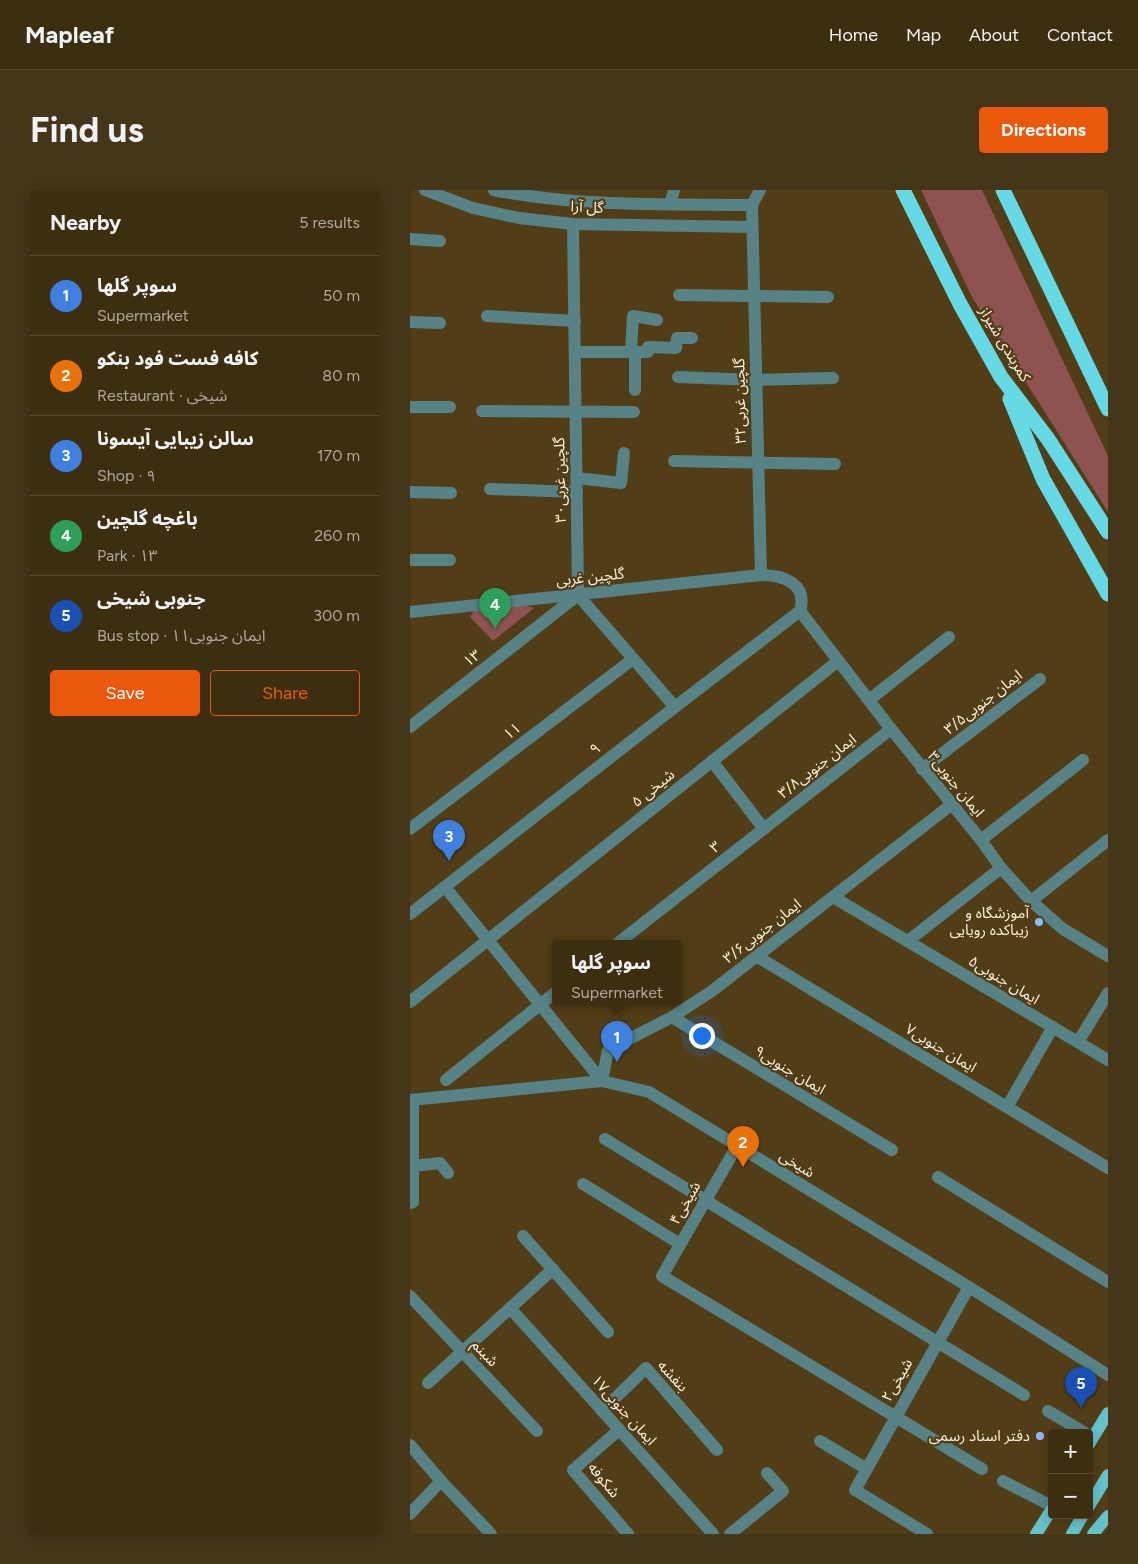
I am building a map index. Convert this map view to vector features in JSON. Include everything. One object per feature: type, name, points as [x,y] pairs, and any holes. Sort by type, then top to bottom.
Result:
[{"type":"highway","name":"کمربندی شیراز","points":[[903,190],[960,304],[1001,377],[1048,439],[1108,532]]},
{"type":"highway","points":[[1003,190],[1108,409]]},
{"type":"highway","points":[[1001,377],[1042,479],[1108,594]]},
{"type":"main road","points":[[1093,1432],[1108,1413]]},
{"type":"main road","points":[[1093,1499],[1108,1475]]},
{"type":"main road","points":[[1036,1534],[1048,1514]]},
{"type":"main road","points":[[1093,1534],[1108,1516]]},
{"type":"main road","points":[[1072,1534],[1081,1519]]},
{"type":"street","name":"گل آرا","points":[[425,190],[473,208],[519,218],[573,224],[752,227]]},
{"type":"street","name":"گل آرا","points":[[494,190],[670,204],[752,205]]},
{"type":"street","points":[[670,204],[674,190]]},
{"type":"street","points":[[752,205],[760,190]]},
{"type":"street","name":"گلچین غربی۳۲","points":[[752,205],[761,575]]},
{"type":"street","name":"گلچین غربی۳۰","points":[[573,224],[578,595]]},
{"type":"street","points":[[410,239],[440,241]]},
{"type":"street","points":[[679,295],[828,297]]},
{"type":"street","points":[[488,316],[575,321]]},
{"type":"street","points":[[635,390],[633,316],[657,320]]},
{"type":"street","points":[[410,322],[440,323]]},
{"type":"street","points":[[575,358],[648,352],[648,347],[676,348],[677,338],[692,338]]},
{"type":"street","points":[[678,377],[756,380],[833,378]]},
{"type":"street","points":[[410,407],[450,406]]},
{"type":"street","points":[[482,411],[634,412]]},
{"type":"street","points":[[577,478],[621,483],[624,454]]},
{"type":"street","points":[[674,462],[836,464]]},
{"type":"street","points":[[490,489],[577,492]]},
{"type":"street","points":[[410,492],[451,493]]},
{"type":"street","points":[[410,560],[450,560]]},
{"type":"street","name":"گلچین غربی","points":[[410,612],[761,575],[774,575],[796,585],[800,590],[803,602],[800,611]]},
{"type":"street","points":[[578,595],[675,707]]},
{"type":"street","name":"۱۳","points":[[410,727],[578,595]]},
{"type":"street","name":"ایمان جنوبی۳","points":[[800,611],[891,730],[981,840],[1001,868],[1031,901],[1063,928],[1108,956]]},
{"type":"street","name":"۹","points":[[410,914],[800,611]]},
{"type":"street","points":[[869,700],[949,637]]},
{"type":"street","name":"۱۱","points":[[410,828],[633,658]]},
{"type":"street","name":"شیخی ۵","points":[[410,1002],[838,661]]},
{"type":"street","name":"ایمان جنوبی۳/۵","points":[[922,769],[1040,679]]},
{"type":"street","name":"ایمان جنوبی۳/۸","points":[[764,828],[891,730]]},
{"type":"street","points":[[981,840],[1083,760]]},
{"type":"street","points":[[712,761],[764,828]]},
{"type":"street","name":"ایمان جنوبی۳/۶","points":[[602,1081],[608,1050],[672,1017],[712,991],[952,804]]},
{"type":"street","name":"۳","points":[[622,940],[764,828]]},
{"type":"street","points":[[1031,901],[1108,840]]},
{"type":"street","points":[[908,941],[1001,868]]},
{"type":"street","points":[[445,887],[602,1081]]},
{"type":"street","name":"ایمان جنوبی۵","points":[[833,896],[1108,1060]]},
{"type":"street","name":"ایمان جنوبی۷","points":[[756,956],[1108,1168]]},
{"type":"street","points":[[1078,1042],[1108,992]]},
{"type":"street","points":[[446,1080],[552,995]]},
{"type":"street","name":"ایمان جنوبی۹","points":[[672,1017],[892,1150]]},
{"type":"street","points":[[1007,1107],[1053,1027]]},
{"type":"street","name":"شیخی","points":[[412,1100],[602,1081],[648,1092],[969,1287],[1108,1375]]},
{"type":"street","points":[[410,1203],[413,1202],[412,1100]]},
{"type":"street","points":[[605,1139],[1024,1395]]},
{"type":"street","name":"شیخی۴","points":[[737,1146],[662,1276],[895,1417]]},
{"type":"street","points":[[413,1166],[440,1164],[448,1173]]},
{"type":"street","points":[[938,1177],[1108,1282]]},
{"type":"street","points":[[582,1184],[680,1244]]},
{"type":"street","points":[[523,1236],[608,1332]]},
{"type":"street","points":[[428,1383],[553,1269]]},
{"type":"street","name":"شیخی۲","points":[[927,1534],[855,1490],[969,1287]]},
{"type":"street","name":"شبنم","points":[[410,1296],[537,1431]]},
{"type":"street","name":"ایمان جنوبی۱۷","points":[[510,1308],[713,1534]]},
{"type":"street","name":"بنفشه","points":[[602,1411],[646,1368],[717,1450]]},
{"type":"street","points":[[1048,1411],[1076,1429]]},
{"type":"street","points":[[895,1417],[982,1469]]},
{"type":"street","name":"شکوفه","points":[[619,1430],[573,1470],[628,1534]]},
{"type":"street","points":[[820,1442],[867,1469]]},
{"type":"street","points":[[410,1444],[441,1481],[491,1534]]},
{"type":"street","points":[[730,1534],[783,1491],[767,1473]]},
{"type":"street","points":[[410,1514],[441,1481]]},
{"type":"street","points":[[1003,1481],[1048,1506]]},
{"type":"shaded area","points":[[921,190],[982,190],[1108,456],[1108,512],[972,297]]},
{"type":"shaded area","points":[[515,603],[534,608],[493,641],[470,617],[476,608]]},
{"type":"place","name":"باغچه گلچین","points":[[495,629]]},
{"type":"place","name":"سالن زیبایی آیسونا","points":[[449,861]]},
{"type":"place","name":"آموزشگاه و زیباکده رویایی","points":[[1039,922]]},
{"type":"place","name":"سوپر گلها","points":[[617,1062]]},
{"type":"place","name":"کافه فست فود بنکو","points":[[743,1167]]},
{"type":"place","name":"جنوبی شیخی","points":[[1081,1408]]},
{"type":"place","name":"دفتر اسناد رسمی","points":[[1040,1436]]}]
